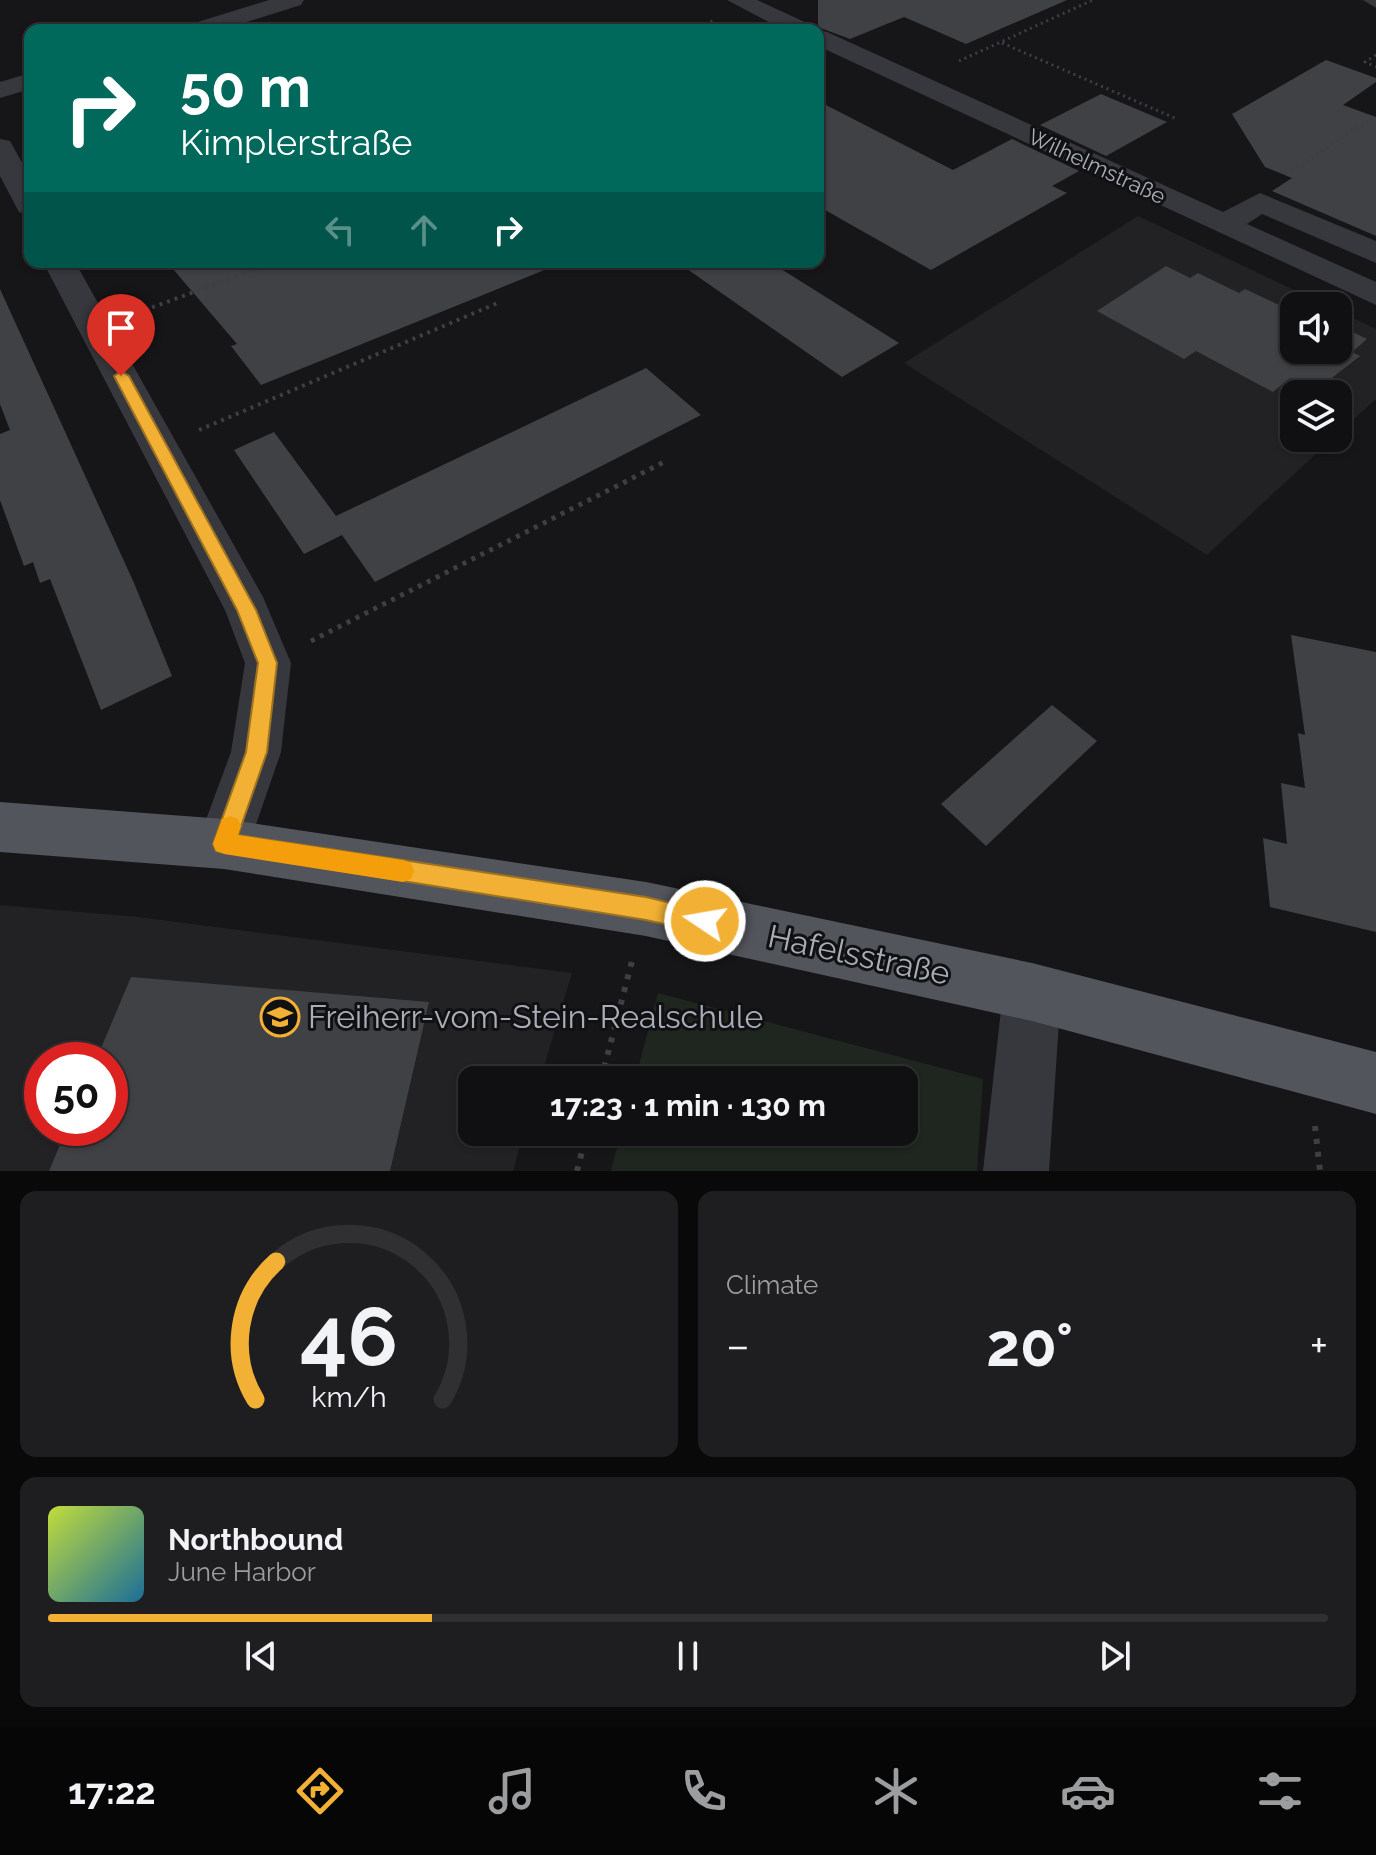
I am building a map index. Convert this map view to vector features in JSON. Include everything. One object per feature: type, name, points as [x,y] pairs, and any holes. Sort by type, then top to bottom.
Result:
[{"type":"main road","name":"Hafelsstraße","points":[[0,827],[224,844],[646,909],[1032,992],[1376,1083]]},
{"type":"street","points":[[215,24],[293,0]]},
{"type":"street","points":[[738,0],[790,24]]},
{"type":"street","name":"Wilhelmstraße","points":[[824,40],[1376,295]]},
{"type":"street","points":[[0,90],[24,83]]},
{"type":"street","points":[[3,161],[24,196]]},
{"type":"street","points":[[1219,223],[1260,202],[1376,253]]},
{"type":"street","points":[[62,268],[247,610],[268,663],[256,752],[224,844]]},
{"type":"street","points":[[1016,1171],[1032,992]]},
{"type":"path","points":[[914,81],[1093,0]]},
{"type":"path","points":[[1001,42],[1177,119]]},
{"type":"path","points":[[1376,55],[1365,62],[1376,67]]},
{"type":"path","points":[[1219,223],[1376,116]]},
{"type":"path","points":[[95,329],[259,268]]},
{"type":"path","points":[[161,446],[500,302]]},
{"type":"path","points":[[268,663],[666,461]]},
{"type":"path","points":[[605,1066],[646,909]]},
{"type":"path","points":[[577,1171],[583,1146]]},
{"type":"shaded area","points":[[1138,216],[1298,292],[1280,292],[1280,364],[1352,364],[1352,318],[1376,329],[1376,399],[1352,421],[1352,380],[1280,380],[1280,452],[1318,452],[1207,555],[904,363]]},
{"type":"shaded area","name":"Freiherr-vom-Stein-Realschule","points":[[0,905],[138,917],[572,973],[544,1066],[458,1066],[458,1146],[520,1146],[513,1171],[0,1171]]},
{"type":"shaded area","points":[[658,993],[983,1079],[977,1171],[611,1171],[617,1146],[918,1146],[918,1066],[639,1066]]},
{"type":"building","points":[[818,0],[1067,0],[966,44],[904,17],[850,39],[824,29],[824,24],[818,24]]},
{"type":"building","points":[[1326,60],[1376,78],[1376,82],[1343,105],[1376,117],[1376,236],[1272,191],[1292,178],[1265,167],[1232,114]]},
{"type":"building","points":[[1101,94],[1167,122],[1106,156],[1040,125]]},
{"type":"building","points":[[824,104],[953,170],[1012,139],[1079,171],[1052,186],[1067,193],[931,270],[824,209]]},
{"type":"building","points":[[1166,266],[1190,278],[1198,273],[1239,293],[1245,289],[1280,305],[1280,364],[1350,364],[1329,380],[1280,380],[1280,386],[1273,392],[1196,351],[1184,359],[1097,311]]},
{"type":"building","points":[[172,268],[549,268],[261,385],[231,346],[237,344]]},
{"type":"building","points":[[686,268],[780,268],[899,343],[842,377]]},
{"type":"building","points":[[0,289],[134,583],[172,676],[101,710],[50,579],[40,583],[33,562],[24,566],[0,500],[0,434],[10,430],[0,404]]},
{"type":"building","points":[[1352,332],[1367,339],[1352,352]]},
{"type":"building","points":[[1352,352],[1360,356],[1352,362]]},
{"type":"building","points":[[646,368],[701,415],[375,582],[342,535],[304,554],[234,450],[274,432],[336,516]]},
{"type":"building","points":[[1291,635],[1376,652],[1376,932],[1270,907],[1263,838],[1287,844],[1281,783],[1305,788],[1298,733],[1305,735]]},
{"type":"building","points":[[1052,705],[1097,741],[986,846],[941,804]]},
{"type":"building","points":[[131,977],[429,1002],[390,1171],[49,1171],[59,1146],[128,1146],[128,1042],[104,1042]]},
{"type":"slow traffic","points":[[230,826],[224,844],[403,871]]},
{"type":"place","name":"Freiherr-vom-Stein-Realschule","points":[[280,1017]]},
{"type":"route","points":[[121,376],[247,610],[268,663],[256,752],[224,844],[646,909],[705,921]]}]
